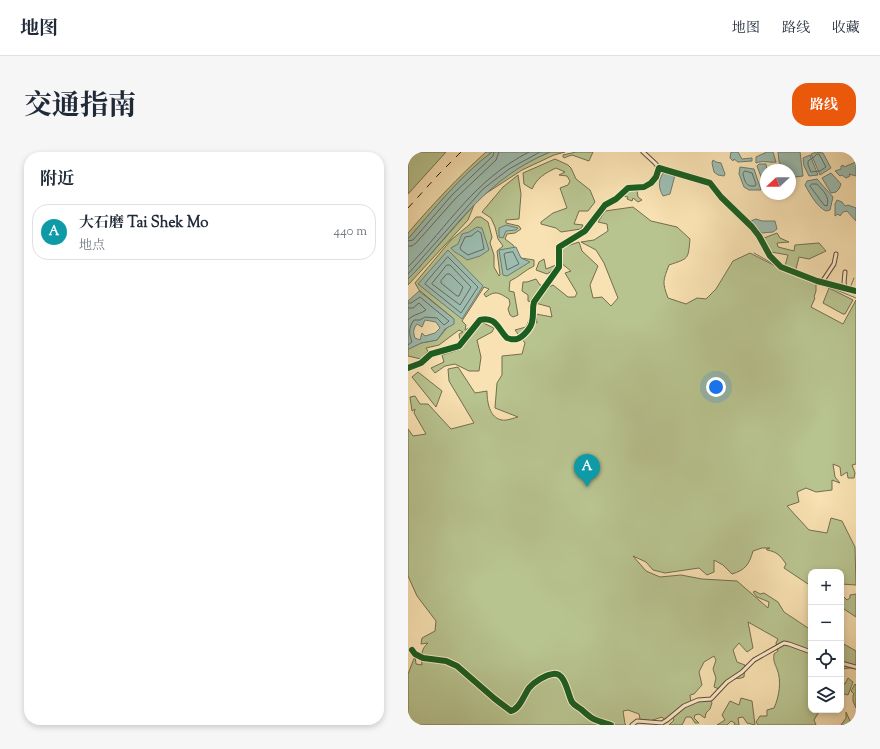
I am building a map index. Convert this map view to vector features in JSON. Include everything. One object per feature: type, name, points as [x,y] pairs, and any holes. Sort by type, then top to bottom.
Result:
[{"type":"street","points":[[643,152],[659,168],[710,183],[721,197],[752,227],[759,236],[765,248],[777,263],[793,272],[822,282],[856,291]]},
{"type":"street","points":[[408,368],[421,363],[431,354],[459,346],[480,320],[484,319],[495,322],[507,338],[518,339],[530,327],[534,302],[559,268],[560,248],[585,231],[605,205],[616,199],[628,188],[644,187],[651,183],[656,177],[659,168]]},
{"type":"street","points":[[822,282],[834,264],[836,254]]},
{"type":"street","points":[[845,272],[844,283],[846,288]]},
{"type":"street","points":[[632,725],[638,720],[662,722],[667,720],[684,706],[698,700],[711,699],[727,682],[742,672],[754,660],[784,643],[808,651]]},
{"type":"street","points":[[412,650],[415,654],[423,658],[446,661],[457,666],[511,711],[516,709],[532,685],[553,674],[558,674],[565,682],[573,704],[590,718],[611,725]]},
{"type":"street","points":[[844,663],[856,667]]},
{"type":"green space","points":[[408,152],[446,152],[408,194]]},
{"type":"green space","points":[[486,152],[492,152],[458,183],[408,239],[408,233],[456,181]]},
{"type":"green space","points":[[550,152],[565,152],[554,155],[522,170],[482,196],[514,171],[532,160]]},
{"type":"green space","points":[[576,152],[593,152],[589,161],[572,155],[565,158],[563,157],[563,155]]},
{"type":"green space","points":[[555,159],[571,168],[576,179],[590,190],[595,202],[588,211],[579,211],[574,224],[583,225],[581,229],[561,232],[556,228],[541,224],[541,222],[553,213],[567,208],[560,188],[568,185],[570,181],[567,176],[559,175],[565,172],[556,168],[552,170],[539,179],[532,189],[524,184],[523,173]]},
{"type":"green space","points":[[518,175],[521,194],[519,219],[506,220],[506,223],[519,226],[521,229],[515,233],[507,234],[505,239],[513,245],[521,258],[534,260],[534,266],[510,281],[509,291],[514,292],[518,315],[513,317],[510,315],[508,309],[510,304],[509,299],[498,293],[486,297],[484,294],[489,289],[484,287],[462,321],[466,325],[465,330],[481,322],[494,328],[492,332],[477,340],[481,357],[479,371],[469,371],[455,364],[445,366],[435,373],[431,368],[444,362],[442,355],[458,350],[466,343],[460,340],[459,334],[463,332],[459,330],[439,345],[426,348],[428,351],[421,359],[408,356],[408,349],[421,343],[437,340],[454,319],[419,290],[415,283],[451,240],[476,217],[481,217],[488,222],[492,237],[490,243],[494,255],[494,267],[499,276],[500,275],[497,251],[503,246],[498,239],[491,218],[482,212],[503,187]]},
{"type":"green space","points":[[634,188],[637,190],[638,197],[642,200],[638,202],[633,198],[632,201],[627,199],[628,197],[622,196],[622,194]]},
{"type":"green space","points":[[474,205],[468,220],[408,285],[408,279]]},
{"type":"green space","points":[[633,207],[651,221],[677,227],[690,239],[688,255],[684,259],[669,265],[664,278],[664,285],[668,298],[686,304],[697,298],[706,299],[716,289],[733,261],[750,253],[793,275],[816,282],[815,298],[811,307],[843,324],[856,300],[856,464],[852,465],[855,473],[854,478],[848,478],[847,472],[841,476],[840,467],[833,464],[835,477],[840,483],[832,480],[832,490],[816,492],[806,488],[797,492],[799,502],[787,506],[809,530],[827,533],[831,518],[842,521],[855,547],[856,585],[844,584],[844,569],[808,569],[808,584],[784,568],[786,564],[780,556],[766,549],[770,548],[762,548],[753,551],[746,566],[740,571],[732,574],[723,565],[714,560],[714,572],[707,575],[699,568],[665,573],[653,570],[646,562],[633,556],[646,571],[660,577],[681,575],[702,579],[737,581],[768,608],[769,602],[757,597],[753,592],[755,591],[760,594],[764,593],[778,602],[784,612],[808,628],[808,713],[818,713],[814,720],[816,725],[758,725],[756,722],[760,716],[767,716],[767,710],[774,708],[777,699],[779,674],[774,662],[774,654],[778,651],[776,643],[778,639],[748,622],[753,648],[747,652],[739,643],[733,650],[737,662],[745,665],[744,677],[734,679],[719,689],[714,687],[716,678],[713,669],[716,660],[714,656],[704,662],[699,672],[702,685],[694,694],[690,695],[691,703],[698,700],[710,699],[712,703],[710,709],[706,713],[705,718],[699,714],[695,715],[694,718],[699,723],[695,723],[691,717],[686,717],[682,725],[669,725],[674,720],[672,716],[665,720],[662,717],[647,722],[640,719],[639,714],[628,710],[623,711],[626,725],[408,725],[408,674],[415,656],[416,664],[422,665],[422,653],[428,643],[421,644],[422,638],[435,631],[436,621],[417,596],[408,576],[408,429],[413,436],[426,434],[414,413],[415,409],[412,411],[410,397],[415,396],[420,404],[428,404],[451,429],[474,423],[449,381],[448,369],[458,367],[475,393],[487,391],[488,404],[494,416],[498,419],[504,420],[518,417],[495,408],[497,383],[502,375],[502,356],[522,354],[525,343],[515,330],[526,327],[529,320],[537,323],[536,314],[552,317],[550,307],[528,301],[528,295],[522,291],[523,282],[536,279],[540,285],[549,287],[553,285],[568,297],[575,297],[577,293],[565,273],[571,271],[561,263],[561,248],[579,242],[582,251],[598,266],[590,285],[593,298],[602,297],[611,306],[618,298],[604,263],[596,250],[581,242],[594,240],[608,231],[607,224],[598,222],[605,211]]},
{"type":"green space","points":[[757,230],[764,238],[777,233],[780,238],[789,242],[777,243],[778,247],[794,251],[795,245],[819,243],[826,251],[809,259],[799,257],[796,269],[785,266],[788,255],[771,252]]},
{"type":"green space","points":[[544,259],[546,269],[556,265],[557,268],[547,274],[536,270],[539,262]]},
{"type":"green space","points":[[829,288],[853,300],[845,314],[823,303]]},
{"type":"green space","points":[[418,372],[442,391],[436,407],[412,377]]},
{"type":"green space","points":[[856,594],[856,617],[844,609],[844,597],[847,600],[850,598],[850,595]]},
{"type":"green space","points":[[844,644],[856,651],[856,669],[844,669]]},
{"type":"green space","points":[[848,678],[853,682],[848,695],[844,694],[844,683],[845,684]]},
{"type":"green space","points":[[855,684],[856,708],[853,701],[854,694],[851,691]]},
{"type":"green space","points":[[741,698],[752,701],[755,725],[747,723],[743,717],[738,718],[739,725],[734,725],[735,723],[731,721],[727,725],[717,725],[725,720],[722,715],[730,701],[739,705]]},
{"type":"green space","points":[[846,712],[850,721],[855,725],[841,725],[846,718]]},
{"type":"water","points":[[492,152],[550,152],[528,162],[509,175],[475,204],[408,279],[408,239],[458,182]]},
{"type":"water","points":[[731,152],[738,152],[742,159],[752,158],[752,161],[738,162],[734,159],[733,161],[730,158]]},
{"type":"water","points":[[767,152],[773,152],[776,162],[756,163],[756,157]]},
{"type":"water","points":[[778,152],[800,152],[803,176],[796,177],[796,164],[780,164]]},
{"type":"water","points":[[816,152],[823,153],[831,168],[820,175],[811,154]]},
{"type":"water","points":[[810,155],[818,175],[809,176],[804,166],[803,158]]},
{"type":"water","points":[[713,160],[721,163],[725,174],[724,176],[718,175],[714,172],[712,163]]},
{"type":"water","points":[[856,162],[856,176],[849,174],[850,176],[846,178],[842,175],[840,176],[835,171],[841,169],[841,166],[843,165],[844,167]]},
{"type":"water","points":[[760,164],[760,174],[757,166]]},
{"type":"water","points":[[740,167],[754,169],[760,190],[749,190],[744,187],[739,174]]},
{"type":"water","points":[[664,172],[675,175],[670,194],[663,196],[659,184]]},
{"type":"water","points":[[831,173],[841,184],[836,192],[831,193],[822,178]]},
{"type":"water","points":[[817,179],[833,197],[830,210],[826,211],[820,207],[805,185],[807,181]]},
{"type":"water","points":[[837,200],[842,202],[845,206],[848,205],[856,208],[856,221],[847,211],[843,212],[840,216],[838,214],[835,216],[835,204]]},
{"type":"water","points":[[756,219],[762,221],[775,221],[777,229],[773,232],[762,233],[751,221]]},
{"type":"water","points":[[506,225],[518,228],[516,230],[506,231],[503,238],[499,237],[499,228]]},
{"type":"water","points":[[477,227],[482,228],[489,250],[480,256],[467,260],[451,248],[458,244],[462,234]]},
{"type":"water","points":[[516,247],[521,258],[530,262],[507,276],[503,275],[499,250]]},
{"type":"water","points":[[448,250],[483,286],[462,319],[418,284]]},
{"type":"water","points":[[419,291],[454,319],[454,324],[445,329],[437,340],[421,343],[408,349],[408,301]],"holes":[[[425,320],[436,322],[440,328],[435,333],[425,336],[422,333],[420,340],[415,338],[414,331],[417,324],[422,327]]]},
{"type":"waterway","points":[[754,253],[779,267]]},
{"type":"waterway","points":[[789,272],[810,280]]},
{"type":"waterway","points":[[850,288],[854,278]]},
{"type":"waterway","points":[[818,284],[822,284],[856,298]]},
{"type":"railway","points":[[408,208],[461,152]]},
{"type":"cycle path","points":[[408,368],[421,363],[431,354],[459,346],[480,320],[490,320],[496,324],[507,338],[516,339],[522,336],[528,329],[533,319],[534,302],[559,267],[559,247],[585,231],[605,205],[616,199],[628,188],[644,187],[651,183],[656,177],[659,168],[710,183],[721,197],[752,227],[759,236],[770,256],[781,267],[817,281],[856,291]]},
{"type":"cycle path","points":[[412,650],[415,654],[423,658],[446,661],[457,666],[511,711],[517,708],[529,688],[534,683],[547,676],[557,674],[566,684],[574,704],[592,718],[611,725]]},
{"type":"place","name":"大石磨 Tai Shek Mo","points":[[587,487]]}]
